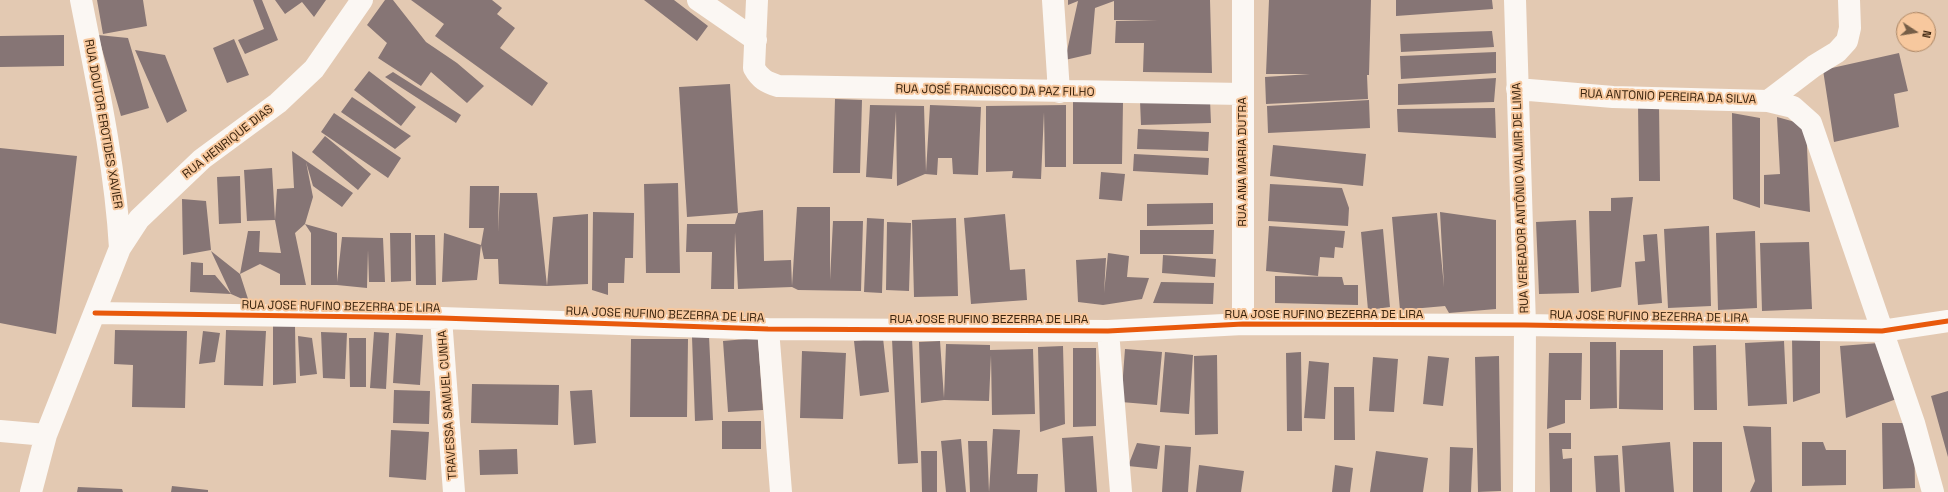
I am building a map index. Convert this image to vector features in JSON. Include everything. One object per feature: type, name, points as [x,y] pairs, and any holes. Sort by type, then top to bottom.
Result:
[{"type":"street","name":"RUA DOUTOR EROTIDES XAVIER","points":[[81,0],[117,206],[120,248]]},
{"type":"street","name":"RUA HENRIQUE DIAS","points":[[31,492],[46,436],[120,248],[139,219],[196,165],[278,103],[314,70],[362,0]]},
{"type":"street","points":[[698,0],[756,40]]},
{"type":"street","points":[[756,40],[757,0]]},
{"type":"street","points":[[1053,0],[1059,92]]},
{"type":"street","name":"RUA ANA MARIA DUTRA","points":[[1243,0],[1243,324]]},
{"type":"street","name":"RUA VEREADOR ANTÔNIO VALMIR DE LIMA","points":[[1515,0],[1525,325],[1524,492]]},
{"type":"street","points":[[1768,101],[1814,66],[1837,52],[1847,41],[1850,28],[1849,0]]},
{"type":"street","name":"RUA JOSÉ FRANCISCO DA PAZ FILHO","points":[[756,40],[754,68],[758,76],[765,82],[778,86],[1244,94]]},
{"type":"street","name":"RUA ANTONIO PEREIRA DA SILVA","points":[[1517,89],[1612,97],[1768,101],[1793,107],[1811,123],[1882,330]]},
{"type":"street","name":"RUA JOSE RUFINO BEZERRA DE LIRA","points":[[95,313],[441,318],[768,329],[1108,331],[1243,324],[1525,325],[1882,330],[1948,321]]},
{"type":"street","name":"TRAVESSA SAMUEL CUNHA","points":[[441,318],[454,492]]},
{"type":"street","points":[[768,329],[781,492]]},
{"type":"street","points":[[1882,330],[1914,423],[1933,492]]},
{"type":"street","points":[[1108,331],[1121,492]]},
{"type":"street","points":[[0,431],[46,436]]},
{"type":"building","points":[[97,0],[143,0],[147,26],[103,34]]},
{"type":"building","points":[[253,0],[262,0],[278,40],[245,54],[238,40],[264,29]]},
{"type":"building","points":[[275,0],[326,0],[314,17],[302,2],[285,14]]},
{"type":"building","points":[[385,0],[393,0],[426,42],[457,63],[484,86],[467,103],[431,72],[421,86],[378,58],[387,43],[367,25]]},
{"type":"building","points":[[411,0],[492,0],[502,8],[497,14],[515,28],[500,48],[548,83],[532,106],[435,36],[444,24]]},
{"type":"building","points":[[644,0],[674,0],[708,26],[697,41]]},
{"type":"building","points":[[1068,0],[1210,0],[1212,73],[1143,72],[1144,43],[1115,43],[1116,21],[1158,20],[1114,20],[1114,1],[1095,8],[1091,54],[1065,60],[1078,1],[1068,5]]},
{"type":"building","points":[[1269,0],[1371,0],[1369,75],[1367,75],[1368,99],[1266,104],[1265,77],[1310,74],[1266,74]]},
{"type":"building","points":[[1396,0],[1492,0],[1493,9],[1396,16]]},
{"type":"building","points":[[1492,31],[1494,47],[1401,52],[1400,34]]},
{"type":"building","points":[[64,35],[64,66],[0,67],[0,36]]},
{"type":"building","points":[[98,35],[128,38],[149,108],[121,116]]},
{"type":"building","points":[[234,39],[249,75],[227,83],[213,48]]},
{"type":"building","points":[[135,50],[165,55],[187,111],[167,123]]},
{"type":"building","points":[[1496,52],[1496,73],[1401,79],[1400,56]]},
{"type":"building","points":[[1899,53],[1908,91],[1894,94],[1899,127],[1834,142],[1823,70]]},
{"type":"building","points":[[369,71],[416,107],[401,126],[354,90]]},
{"type":"building","points":[[393,72],[461,115],[456,123],[385,77]]},
{"type":"building","points":[[1496,78],[1494,102],[1398,105],[1398,84]]},
{"type":"building","points":[[730,84],[738,213],[687,217],[679,87]]},
{"type":"building","points":[[352,97],[411,136],[395,149],[341,112]]},
{"type":"building","points":[[835,99],[862,100],[860,173],[833,173]]},
{"type":"building","points":[[1210,100],[1211,123],[1141,125],[1140,101]]},
{"type":"building","points":[[1369,100],[1370,128],[1268,133],[1267,106]]},
{"type":"building","points":[[1073,101],[1123,102],[1122,164],[1073,164]]},
{"type":"building","points":[[1638,104],[1659,104],[1660,181],[1639,181]]},
{"type":"building","points":[[870,105],[924,106],[926,172],[930,105],[981,107],[978,175],[953,174],[952,158],[938,158],[937,175],[925,174],[897,186],[896,111],[892,179],[866,177]]},
{"type":"building","points":[[1066,105],[1066,167],[1045,167],[1044,112],[1041,179],[1012,178],[1013,171],[986,172],[986,106]]},
{"type":"building","points":[[1495,108],[1496,138],[1398,132],[1397,109]]},
{"type":"building","points":[[334,113],[401,158],[388,178],[321,132]]},
{"type":"building","points":[[1732,113],[1760,118],[1760,208],[1733,199]]},
{"type":"building","points":[[1777,117],[1806,125],[1810,212],[1764,204],[1764,175],[1780,174]]},
{"type":"building","points":[[1138,129],[1209,132],[1208,151],[1137,149]]},
{"type":"building","points":[[325,136],[371,174],[358,190],[312,152]]},
{"type":"building","points":[[1273,145],[1366,154],[1363,186],[1270,176]]},
{"type":"building","points":[[0,148],[77,156],[56,334],[0,323]]},
{"type":"building","points":[[292,151],[353,193],[342,207],[313,186],[306,162],[313,197],[305,224],[295,233],[306,285],[280,285],[280,274],[260,264],[240,274],[248,231],[260,231],[259,252],[281,253],[275,220],[277,189],[294,188]]},
{"type":"building","points":[[1134,154],[1209,158],[1208,175],[1133,171]]},
{"type":"building","points":[[272,168],[275,220],[247,221],[244,170]]},
{"type":"building","points":[[1101,172],[1125,174],[1122,201],[1099,199]]},
{"type":"building","points":[[240,176],[241,223],[219,224],[217,177]]},
{"type":"building","points":[[678,183],[680,273],[646,273],[644,184]]},
{"type":"building","points":[[1270,184],[1342,188],[1349,208],[1348,226],[1268,221]]},
{"type":"building","points":[[470,186],[499,186],[498,232],[500,193],[537,193],[547,286],[499,284],[498,259],[484,259],[481,245],[484,228],[469,228]]},
{"type":"building","points":[[1633,197],[1621,287],[1591,292],[1589,211],[1611,211],[1611,198]]},
{"type":"building","points":[[182,199],[206,201],[211,250],[183,255]]},
{"type":"building","points":[[1213,203],[1213,224],[1147,226],[1147,204]]},
{"type":"building","points":[[797,207],[830,207],[830,280],[833,221],[863,221],[861,291],[798,290],[792,287],[738,289],[735,232],[734,289],[711,289],[712,252],[686,252],[687,224],[735,224],[738,213],[763,210],[764,261],[791,260],[792,286]]},
{"type":"building","points":[[593,212],[634,213],[633,258],[625,258],[624,283],[608,283],[608,295],[592,290]]},
{"type":"building","points":[[1440,212],[1496,220],[1496,309],[1449,313],[1445,306],[1400,310],[1392,217],[1437,213],[1444,287]]},
{"type":"building","points":[[588,214],[588,284],[547,286],[553,217]]},
{"type":"building","points":[[1005,214],[1010,270],[1025,269],[1027,300],[971,304],[964,218]]},
{"type":"building","points":[[867,218],[884,219],[882,293],[864,292]]},
{"type":"building","points":[[956,218],[958,296],[914,297],[912,220]]},
{"type":"building","points":[[1576,220],[1579,293],[1539,294],[1536,222]]},
{"type":"building","points":[[887,222],[911,223],[909,291],[886,290]]},
{"type":"building","points":[[305,224],[337,233],[337,282],[342,237],[383,238],[385,282],[369,282],[368,250],[367,288],[337,285],[311,285],[311,233]]},
{"type":"building","points":[[1269,226],[1345,231],[1343,248],[1335,247],[1334,258],[1320,257],[1318,276],[1266,271]]},
{"type":"building","points":[[1709,226],[1711,306],[1668,308],[1664,229]]},
{"type":"building","points":[[1383,229],[1390,307],[1368,310],[1361,232]]},
{"type":"building","points":[[1140,230],[1214,230],[1213,254],[1140,254]]},
{"type":"building","points":[[1755,231],[1757,308],[1718,310],[1716,233]]},
{"type":"building","points":[[390,233],[411,233],[411,281],[391,282]]},
{"type":"building","points":[[444,233],[481,245],[477,280],[442,282]]},
{"type":"building","points":[[1657,234],[1662,303],[1638,305],[1635,262],[1645,261],[1643,235]]},
{"type":"building","points":[[415,235],[435,235],[436,285],[416,285]]},
{"type":"building","points":[[1809,242],[1812,309],[1762,311],[1760,243]]},
{"type":"building","points":[[211,251],[240,274],[249,302],[231,294]]},
{"type":"building","points":[[1108,253],[1129,256],[1127,277],[1149,278],[1142,299],[1103,305],[1078,302],[1076,260],[1106,258],[1104,293]]},
{"type":"building","points":[[1163,255],[1216,259],[1215,277],[1162,273]]},
{"type":"building","points":[[191,262],[203,263],[203,275],[215,275],[231,294],[190,292]]},
{"type":"building","points":[[1275,276],[1342,277],[1344,285],[1358,285],[1358,305],[1275,303]]},
{"type":"building","points":[[1161,282],[1214,283],[1213,304],[1153,303]]},
{"type":"building","points":[[273,323],[295,326],[296,383],[273,385]]},
{"type":"building","points":[[115,330],[187,331],[185,408],[132,407],[133,365],[114,364]]},
{"type":"building","points":[[226,330],[266,331],[263,386],[224,385]]},
{"type":"building","points":[[203,331],[220,333],[215,362],[199,364]]},
{"type":"building","points":[[321,332],[347,333],[345,379],[323,378]]},
{"type":"building","points":[[374,332],[389,333],[386,389],[370,388]]},
{"type":"building","points":[[396,333],[423,335],[420,385],[393,383]]},
{"type":"building","points":[[298,336],[312,338],[317,374],[300,376]]},
{"type":"building","points":[[709,336],[713,420],[695,421],[692,337]]},
{"type":"building","points":[[1820,337],[1820,393],[1793,402],[1792,338]]},
{"type":"building","points":[[349,338],[366,338],[366,387],[350,387]]},
{"type":"building","points":[[758,338],[763,410],[728,412],[723,341]]},
{"type":"building","points":[[883,338],[889,392],[860,396],[854,341]]},
{"type":"building","points":[[912,338],[918,463],[898,464],[892,339]]},
{"type":"building","points":[[631,339],[688,339],[687,417],[630,417]]},
{"type":"building","points":[[940,341],[944,398],[946,344],[990,345],[990,350],[1033,349],[1035,414],[992,415],[991,355],[989,401],[944,400],[921,403],[919,342]]},
{"type":"building","points":[[1784,341],[1787,404],[1748,406],[1745,343]]},
{"type":"building","points":[[1590,342],[1616,342],[1617,408],[1590,409]]},
{"type":"building","points":[[1879,343],[1899,398],[1846,418],[1840,346]]},
{"type":"building","points":[[1716,345],[1717,410],[1694,410],[1693,346]]},
{"type":"building","points":[[1063,346],[1065,424],[1040,432],[1038,347]]},
{"type":"building","points":[[1073,348],[1096,348],[1096,426],[1073,427]]},
{"type":"building","points":[[1125,349],[1162,352],[1157,405],[1121,402]]},
{"type":"building","points":[[1620,350],[1663,350],[1663,410],[1619,409]]},
{"type":"building","points":[[802,351],[846,353],[843,419],[800,418]]},
{"type":"building","points":[[1165,352],[1193,355],[1189,414],[1160,412]]},
{"type":"building","points":[[1301,352],[1302,431],[1287,431],[1286,353]]},
{"type":"building","points":[[1549,353],[1582,353],[1581,400],[1565,400],[1565,423],[1547,429]]},
{"type":"building","points":[[1217,355],[1218,434],[1195,435],[1194,356]]},
{"type":"building","points":[[1428,356],[1449,358],[1443,406],[1423,404]]},
{"type":"building","points":[[1499,356],[1501,491],[1478,492],[1475,357]]},
{"type":"building","points":[[1373,357],[1398,359],[1394,412],[1369,411]]},
{"type":"building","points":[[1309,361],[1329,363],[1325,419],[1304,418]]},
{"type":"building","points":[[472,384],[559,385],[558,425],[471,423]]},
{"type":"building","points":[[1334,387],[1354,387],[1355,440],[1334,440]]},
{"type":"building","points":[[394,390],[430,391],[429,424],[393,423]]},
{"type":"building","points":[[592,390],[596,443],[574,445],[570,391]]},
{"type":"building","points":[[1948,391],[1948,457],[1931,396]]},
{"type":"building","points":[[722,421],[761,421],[761,449],[722,449]]},
{"type":"building","points":[[1882,423],[1914,423],[1915,488],[1883,489]]},
{"type":"building","points":[[1743,426],[1771,427],[1772,492],[1750,492],[1755,481]]},
{"type":"building","points":[[993,429],[1020,430],[1017,474],[1038,474],[1037,492],[989,492]]},
{"type":"building","points":[[391,430],[429,432],[426,480],[389,477]]},
{"type":"building","points":[[1549,433],[1571,433],[1571,449],[1562,449],[1563,459],[1572,458],[1572,492],[1550,492]]},
{"type":"building","points":[[1093,436],[1097,492],[1065,492],[1062,438]]},
{"type":"building","points":[[961,439],[966,492],[946,492],[941,441]]},
{"type":"building","points":[[968,441],[987,441],[989,492],[970,492]]},
{"type":"building","points":[[1670,442],[1674,492],[1625,492],[1622,446]]},
{"type":"building","points":[[1693,442],[1722,442],[1722,492],[1693,492]]},
{"type":"building","points":[[1802,442],[1823,442],[1826,450],[1846,450],[1846,485],[1802,486]]},
{"type":"building","points":[[1137,443],[1160,446],[1157,469],[1128,466]]},
{"type":"building","points":[[1165,445],[1191,447],[1188,492],[1162,492]]},
{"type":"building","points":[[1450,447],[1473,448],[1471,492],[1449,492]]},
{"type":"building","points":[[517,449],[518,474],[480,475],[479,450]]},
{"type":"building","points":[[921,451],[937,451],[937,492],[922,492]]},
{"type":"building","points":[[1376,451],[1428,458],[1423,492],[1370,492]]},
{"type":"building","points":[[1618,455],[1620,492],[1596,492],[1594,456]]},
{"type":"building","points":[[1199,465],[1244,471],[1241,492],[1196,492]]},
{"type":"building","points":[[1335,465],[1353,468],[1350,492],[1332,492]]},
{"type":"building","points":[[172,486],[208,490],[208,492],[171,492]]},
{"type":"building","points":[[78,487],[122,489],[123,492],[77,492]]},
{"type":"cycle path","points":[[95,313],[441,318],[768,329],[1108,331],[1243,324],[1525,325],[1882,331],[1948,321]]}]
